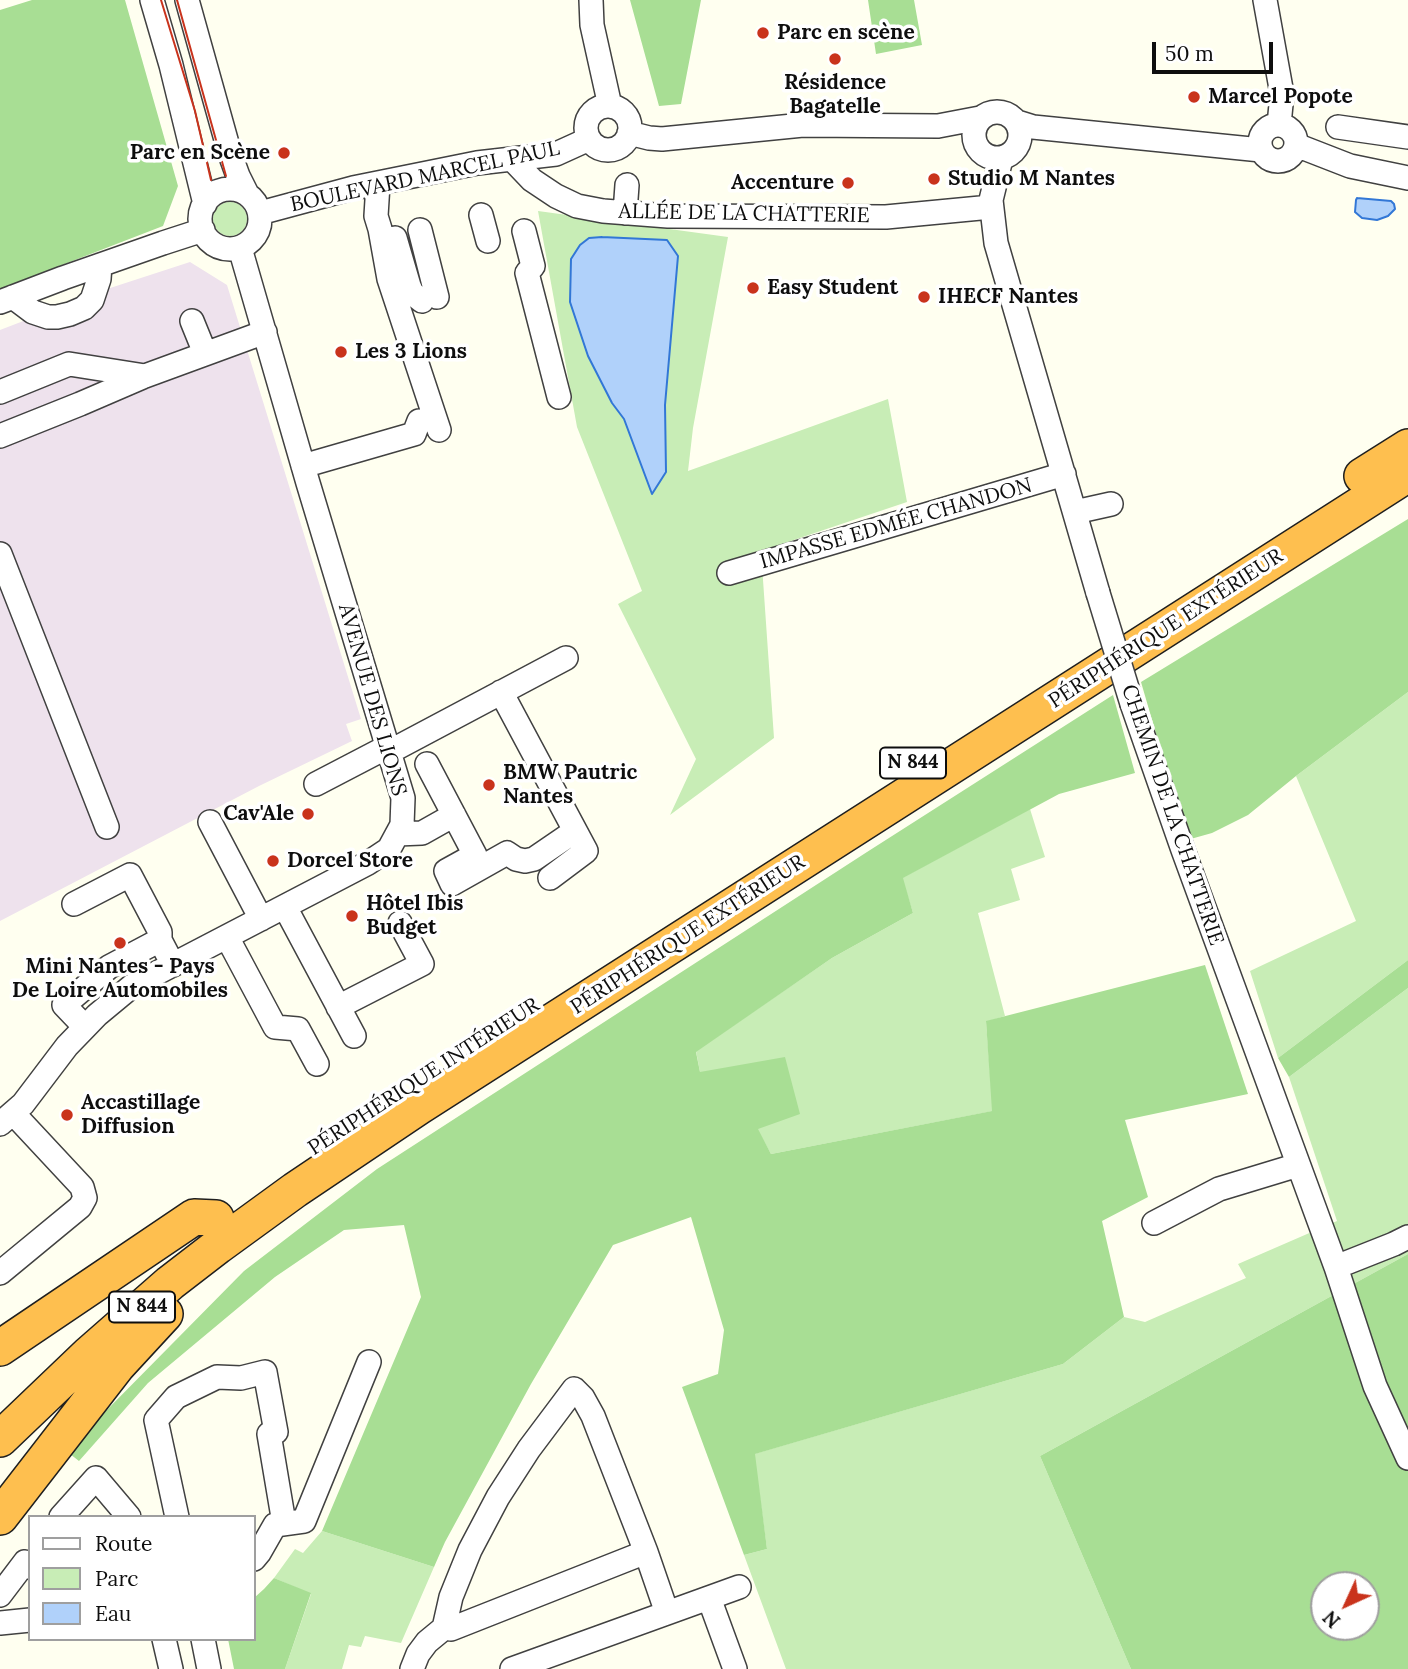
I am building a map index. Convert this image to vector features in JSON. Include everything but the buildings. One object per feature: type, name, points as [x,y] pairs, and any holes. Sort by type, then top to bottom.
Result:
[{"type":"highway","name":"PÉRIPHÉRIQUE INTÉRIEUR","points":[[0,1406],[111,1303],[216,1218],[293,1163],[406,1087],[1408,446]]},
{"type":"highway","name":"PÉRIPHÉRIQUE EXTÉRIEUR","points":[[0,1438],[73,1368],[170,1283],[295,1189],[420,1106],[1408,474]]},
{"type":"highway","points":[[0,1517],[144,1335],[226,1258],[287,1211],[295,1189]]},
{"type":"highway","points":[[0,1348],[194,1217],[216,1218]]},
{"type":"street","points":[[152,0],[174,76],[205,204]]},
{"type":"street","points":[[187,0],[230,155],[238,177],[253,204],[260,220],[257,233],[249,243],[240,248],[217,246],[208,239],[201,217],[205,204],[213,195],[224,190],[234,190],[253,204]]},
{"type":"street","points":[[591,0],[592,25],[610,106]]},
{"type":"street","points":[[1269,1],[1282,94],[1279,125]]},
{"type":"street","points":[[610,106],[626,115],[629,133],[626,141],[619,147],[603,149],[594,146],[589,139],[587,120],[592,112],[600,107],[610,106]]},
{"type":"street","points":[[629,133],[662,139],[803,125],[938,126],[994,116],[1033,127],[1261,150]]},
{"type":"street","points":[[994,116],[1020,133],[1019,145],[1012,154],[1001,159],[982,154],[975,146],[994,116]]},
{"type":"street","points":[[1279,125],[1290,129],[1296,145],[1291,156],[1280,161],[1268,159],[1259,144],[1263,132],[1279,125]]},
{"type":"street","points":[[1338,127],[1408,137]]},
{"type":"street","name":"BOULEVARD MARCEL PAUL","points":[[253,204],[340,192],[477,163],[556,154],[589,139]]},
{"type":"street","points":[[1296,145],[1350,166],[1408,178]]},
{"type":"street","name":"ALLÉE DE LA CHATTERIE","points":[[512,159],[532,180],[556,196],[578,206],[603,211],[668,216],[886,217],[991,207]]},
{"type":"street","name":"CHEMIN DE LA CHATTERIE","points":[[1001,159],[990,200],[996,243],[1132,704],[1336,1267],[1375,1386],[1408,1458]]},
{"type":"street","points":[[303,466],[414,434],[429,425],[389,279],[392,226],[389,207],[378,184]]},
{"type":"street","points":[[625,213],[626,186]]},
{"type":"street","points":[[481,215],[488,241]]},
{"type":"street","points":[[7,300],[203,230]]},
{"type":"street","points":[[391,253],[412,293],[430,299],[419,230]]},
{"type":"street","points":[[524,231],[533,266],[527,273],[559,397]]},
{"type":"street","name":"AVENUE DES LIONS","points":[[240,248],[403,798],[402,825],[397,834]]},
{"type":"street","points":[[7,300],[48,317],[70,314],[84,308],[92,300],[99,279],[100,265]]},
{"type":"street","points":[[192,321],[205,353]]},
{"type":"street","points":[[0,436],[145,376],[265,332]]},
{"type":"street","points":[[0,392],[69,364],[145,376]]},
{"type":"street","name":"IMPASSE EDMÉE CHANDON","points":[[729,573],[1064,474]]},
{"type":"street","points":[[1075,512],[1111,504]]},
{"type":"street","points":[[0,554],[107,827]]},
{"type":"street","points":[[316,785],[566,658]]},
{"type":"street","points":[[501,692],[586,851],[550,878]]},
{"type":"street","points":[[427,764],[475,855],[446,871],[452,884],[507,853],[516,859],[534,859],[575,831]]},
{"type":"street","points":[[0,1273],[80,1207],[85,1198],[82,1187],[6,1118],[23,1104],[67,1046],[97,1014],[132,986],[369,863],[389,849],[397,834],[422,832],[454,815]]},
{"type":"street","points":[[210,822],[261,919]]},
{"type":"street","points":[[74,904],[130,874],[160,932],[160,940],[173,965]]},
{"type":"street","points":[[285,907],[354,1037]]},
{"type":"street","points":[[338,1007],[422,964],[400,923]]},
{"type":"street","points":[[227,937],[275,1027],[298,1029],[317,1064]]},
{"type":"street","points":[[85,1027],[64,1005],[109,967],[160,940]]},
{"type":"street","points":[[1154,1223],[1219,1189],[1298,1165]]},
{"type":"street","points":[[1336,1267],[1408,1237]]},
{"type":"street","points":[[256,1557],[275,1525],[304,1521],[369,1362]]},
{"type":"street","points":[[177,1515],[156,1420],[176,1397],[217,1377],[240,1378],[265,1372],[276,1432],[269,1434],[284,1523]]},
{"type":"street","points":[[412,1669],[427,1642],[444,1628],[451,1597],[470,1549],[498,1497],[529,1449],[574,1389],[583,1398],[593,1416],[667,1613]]},
{"type":"street","points":[[63,1515],[96,1478],[127,1515]]},
{"type":"street","points":[[444,1628],[451,1629],[646,1552]]},
{"type":"street","points":[[0,1595],[28,1562]]},
{"type":"street","points":[[512,1669],[739,1587]]},
{"type":"street","points":[[709,1598],[735,1669]]},
{"type":"street","points":[[0,1623],[28,1620]]},
{"type":"street","points":[[164,1641],[171,1669]]},
{"type":"street","points":[[203,1641],[209,1669]]},
{"type":"shaded area","points":[[190,262],[227,285],[361,719],[346,724],[352,741],[259,786],[0,921],[0,330],[104,290]]},
{"type":"green space","points":[[32,0],[125,0],[178,186],[163,226],[0,289],[0,10]]},
{"type":"green space","points":[[630,0],[701,0],[681,104],[659,106]]},
{"type":"green space","points":[[868,0],[914,0],[922,45],[876,54]]},
{"type":"green space","points":[[230,202],[242,207],[247,219],[242,231],[230,236],[218,231],[213,219],[218,207]]},
{"type":"green space","points":[[538,211],[728,237],[693,428],[688,471],[888,399],[907,502],[761,551],[774,738],[670,815],[696,759],[618,604],[642,591],[577,427]]},
{"type":"green space","points":[[1408,519],[1408,692],[1248,815],[1212,833],[1187,840],[1141,682]]},
{"type":"green space","points":[[1408,692],[1408,960],[1278,1058],[1250,971],[1356,921],[1296,776]]},
{"type":"green space","points":[[1113,695],[1135,773],[1059,794],[903,878],[913,913],[832,958],[696,1052],[700,1072],[785,1057],[800,1114],[758,1129],[771,1154],[992,1111],[986,1021],[1205,965],[1248,1094],[1125,1120],[1148,1197],[1102,1221],[1124,1317],[1063,1364],[755,1454],[767,1549],[744,1555],[682,1387],[718,1374],[724,1330],[691,1217],[613,1245],[531,1384],[434,1567],[322,1531],[421,1297],[404,1225],[344,1230],[275,1277],[148,1383],[79,1461],[70,1454],[96,1421],[244,1271],[377,1169]]},
{"type":"green space","points":[[1030,809],[1045,857],[1011,869],[1020,900],[978,913],[1005,1016],[986,1022],[993,1111],[771,1154],[757,1129],[700,1072],[696,1051],[832,958],[913,913],[902,878]]},
{"type":"green space","points":[[1408,960],[1408,988],[1289,1077],[1278,1058]]},
{"type":"green space","points":[[1408,988],[1408,1254],[1040,1456],[1131,1669],[786,1669],[744,1555],[767,1549],[754,1454],[1063,1364],[1124,1317],[1145,1322],[1246,1278],[1238,1264],[1337,1221],[1289,1077]]},
{"type":"green space","points":[[1408,1254],[1408,1669],[1131,1669],[1040,1456]]},
{"type":"green space","points":[[322,1531],[434,1567],[401,1643],[365,1636],[361,1647],[349,1645],[342,1669],[285,1669],[311,1594],[274,1578],[295,1549],[303,1553]]},
{"type":"green space","points":[[274,1578],[311,1593],[285,1669],[234,1669],[228,1641],[256,1641],[256,1596]]},
{"type":"water","points":[[1357,198],[1391,201],[1395,209],[1388,216],[1377,220],[1362,218],[1355,212]]},
{"type":"water","points":[[589,238],[667,240],[678,256],[665,405],[666,472],[652,494],[624,419],[612,403],[588,356],[570,302],[571,259],[580,245]]},
{"type":"tram line","points":[[161,0],[195,111],[211,180]]},
{"type":"tram line","points":[[177,0],[226,176]]},
{"type":"place","name":"Parc en scène","points":[[763,33]]},
{"type":"place","name":"Résidence Bagatelle","points":[[835,59]]},
{"type":"place","name":"Marcel Popote","points":[[1194,97]]},
{"type":"place","name":"Parc en Scène","points":[[284,153]]},
{"type":"place","name":"Studio M Nantes","points":[[934,179]]},
{"type":"place","name":"Accenture","points":[[848,183]]},
{"type":"place","name":"Easy Student","points":[[753,288]]},
{"type":"place","name":"IHECF Nantes","points":[[924,297]]},
{"type":"place","name":"Les 3 Lions","points":[[341,352]]},
{"type":"place","name":"BMW Pautric Nantes","points":[[489,785]]},
{"type":"place","name":"Cav'Ale","points":[[308,814]]},
{"type":"place","name":"Dorcel Store","points":[[273,861]]},
{"type":"place","name":"Hôtel Ibis Budget","points":[[352,916]]},
{"type":"place","name":"Mini Nantes - Pays De Loire Automobiles","points":[[120,943]]},
{"type":"place","name":"Accastillage Diffusion","points":[[67,1115]]}]
